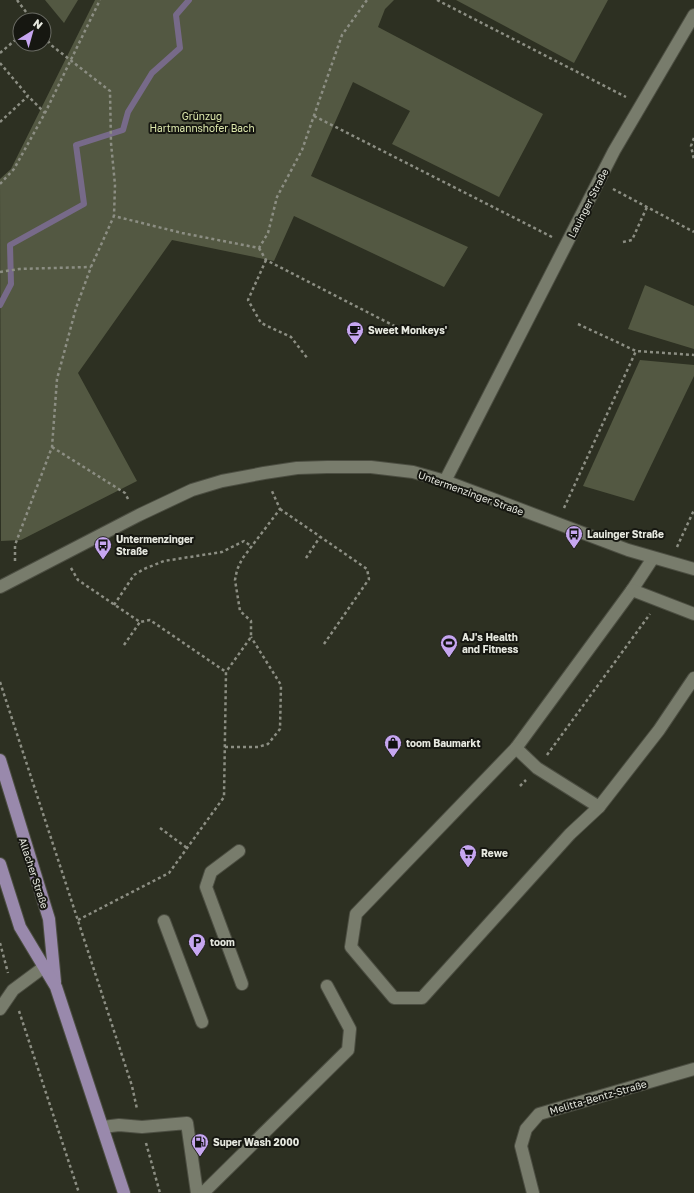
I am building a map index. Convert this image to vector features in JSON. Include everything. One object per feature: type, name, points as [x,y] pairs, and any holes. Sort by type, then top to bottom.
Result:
[{"type":"main road","name":"Allacher Straße","points":[[0,760],[49,919],[56,987]]},
{"type":"main road","name":"Allacher Straße","points":[[0,864],[20,927],[56,987],[124,1193]]},
{"type":"street","name":"Lauinger Straße","points":[[445,481],[599,181],[641,105],[694,15]]},
{"type":"street","name":"Untermenzinger Straße","points":[[0,587],[139,515],[192,490],[222,481],[297,468],[371,467],[413,472],[445,481],[556,524],[653,558],[694,569]]},
{"type":"street","points":[[653,558],[632,590],[516,748],[356,914],[351,947],[394,998],[422,998],[570,834],[599,807],[659,730],[694,678]]},
{"type":"street","points":[[632,590],[694,614]]},
{"type":"street","points":[[516,748],[537,768],[599,807]]},
{"type":"street","points":[[239,850],[211,872],[206,887],[242,984]]},
{"type":"street","points":[[164,921],[202,1022]]},
{"type":"street","points":[[0,1009],[13,990],[44,966]]},
{"type":"street","points":[[203,1193],[348,1050],[350,1029],[326,986]]},
{"type":"street","name":"Melitta-Bentz-Straße","points":[[533,1193],[521,1146],[526,1128],[539,1114],[694,1069]]},
{"type":"street","points":[[103,1127],[119,1125],[142,1128],[187,1123],[197,1193]]},
{"type":"path","points":[[17,0],[26,12]]},
{"type":"path","points":[[0,184],[14,170],[45,113],[100,0]]},
{"type":"path","points":[[259,248],[268,233],[277,197],[302,150],[342,35],[367,0]]},
{"type":"path","points":[[437,0],[641,105]]},
{"type":"path","points":[[0,53],[12,43]]},
{"type":"path","points":[[15,580],[15,545],[52,447],[58,379],[76,308],[91,267],[114,216],[115,185],[111,143],[112,121],[110,91],[52,46]]},
{"type":"path","points":[[0,63],[28,96],[45,113]]},
{"type":"path","points":[[0,122],[28,96]]},
{"type":"path","points":[[314,116],[567,244]]},
{"type":"path","points":[[694,138],[691,146],[694,160]]},
{"type":"path","points":[[599,181],[694,232]]},
{"type":"path","points":[[623,242],[632,240],[647,207]]},
{"type":"path","points":[[114,216],[182,233],[259,248],[266,260],[408,333]]},
{"type":"path","points":[[266,260],[248,300],[260,323],[291,337],[308,359]]},
{"type":"path","points":[[0,272],[20,269],[91,267]]},
{"type":"path","points":[[578,324],[636,351],[694,355]]},
{"type":"path","points":[[556,524],[636,351]]},
{"type":"path","points":[[52,447],[124,493],[139,515]]},
{"type":"path","points":[[264,473],[280,509],[367,569],[369,579],[324,644]]},
{"type":"path","points":[[225,747],[258,747],[268,744],[280,730],[281,685],[251,637],[251,621],[240,611],[235,580],[237,570],[280,509]]},
{"type":"path","points":[[670,562],[694,510]]},
{"type":"path","points":[[306,558],[320,537]]},
{"type":"path","points":[[114,605],[134,575],[144,569],[164,562],[222,552],[244,542],[252,547]]},
{"type":"path","points":[[64,555],[78,580],[140,622]]},
{"type":"path","points":[[520,786],[537,768],[660,601]]},
{"type":"path","points":[[124,645],[140,622],[150,620],[226,672]]},
{"type":"path","points":[[78,920],[169,873],[224,798],[226,672],[251,637]]},
{"type":"path","points":[[0,682],[132,1086],[160,1193]]},
{"type":"path","points":[[160,828],[187,848]]},
{"type":"path","points":[[0,943],[13,990],[80,1193]]},
{"type":"green space","points":[[45,0],[78,0],[64,23]]},
{"type":"green space","name":"Grünzug Hartmannshofer Bach","points":[[95,0],[394,0],[385,9],[378,27],[543,114],[499,197],[392,144],[410,111],[353,82],[311,176],[468,247],[444,287],[294,216],[274,261],[172,240],[78,373],[137,481],[21,540],[1,541],[0,179],[11,169]]},
{"type":"green space","points":[[456,0],[608,0],[574,63]]},
{"type":"green space","points":[[645,285],[694,306],[694,349],[628,329]]},
{"type":"green space","points":[[640,360],[694,365],[694,376],[634,501],[583,486]]},
{"type":"waterway","points":[[0,305],[11,284],[10,245],[84,204],[76,145],[123,130],[128,112],[152,73],[180,48],[176,15],[189,0]]},
{"type":"place","name":"Sweet Monkeys'","points":[[355,345]]},
{"type":"place","name":"Lauinger Straße","points":[[574,549]]},
{"type":"place","name":"Untermenzinger Straße","points":[[103,560]]},
{"type":"place","name":"AJ's Health and Fitness","points":[[449,658]]},
{"type":"place","name":"toom Baumarkt","points":[[393,758]]},
{"type":"place","name":"Rewe","points":[[468,868]]},
{"type":"place","name":"toom","points":[[197,957]]},
{"type":"place","name":"Super Wash 2000","points":[[200,1157]]}]
